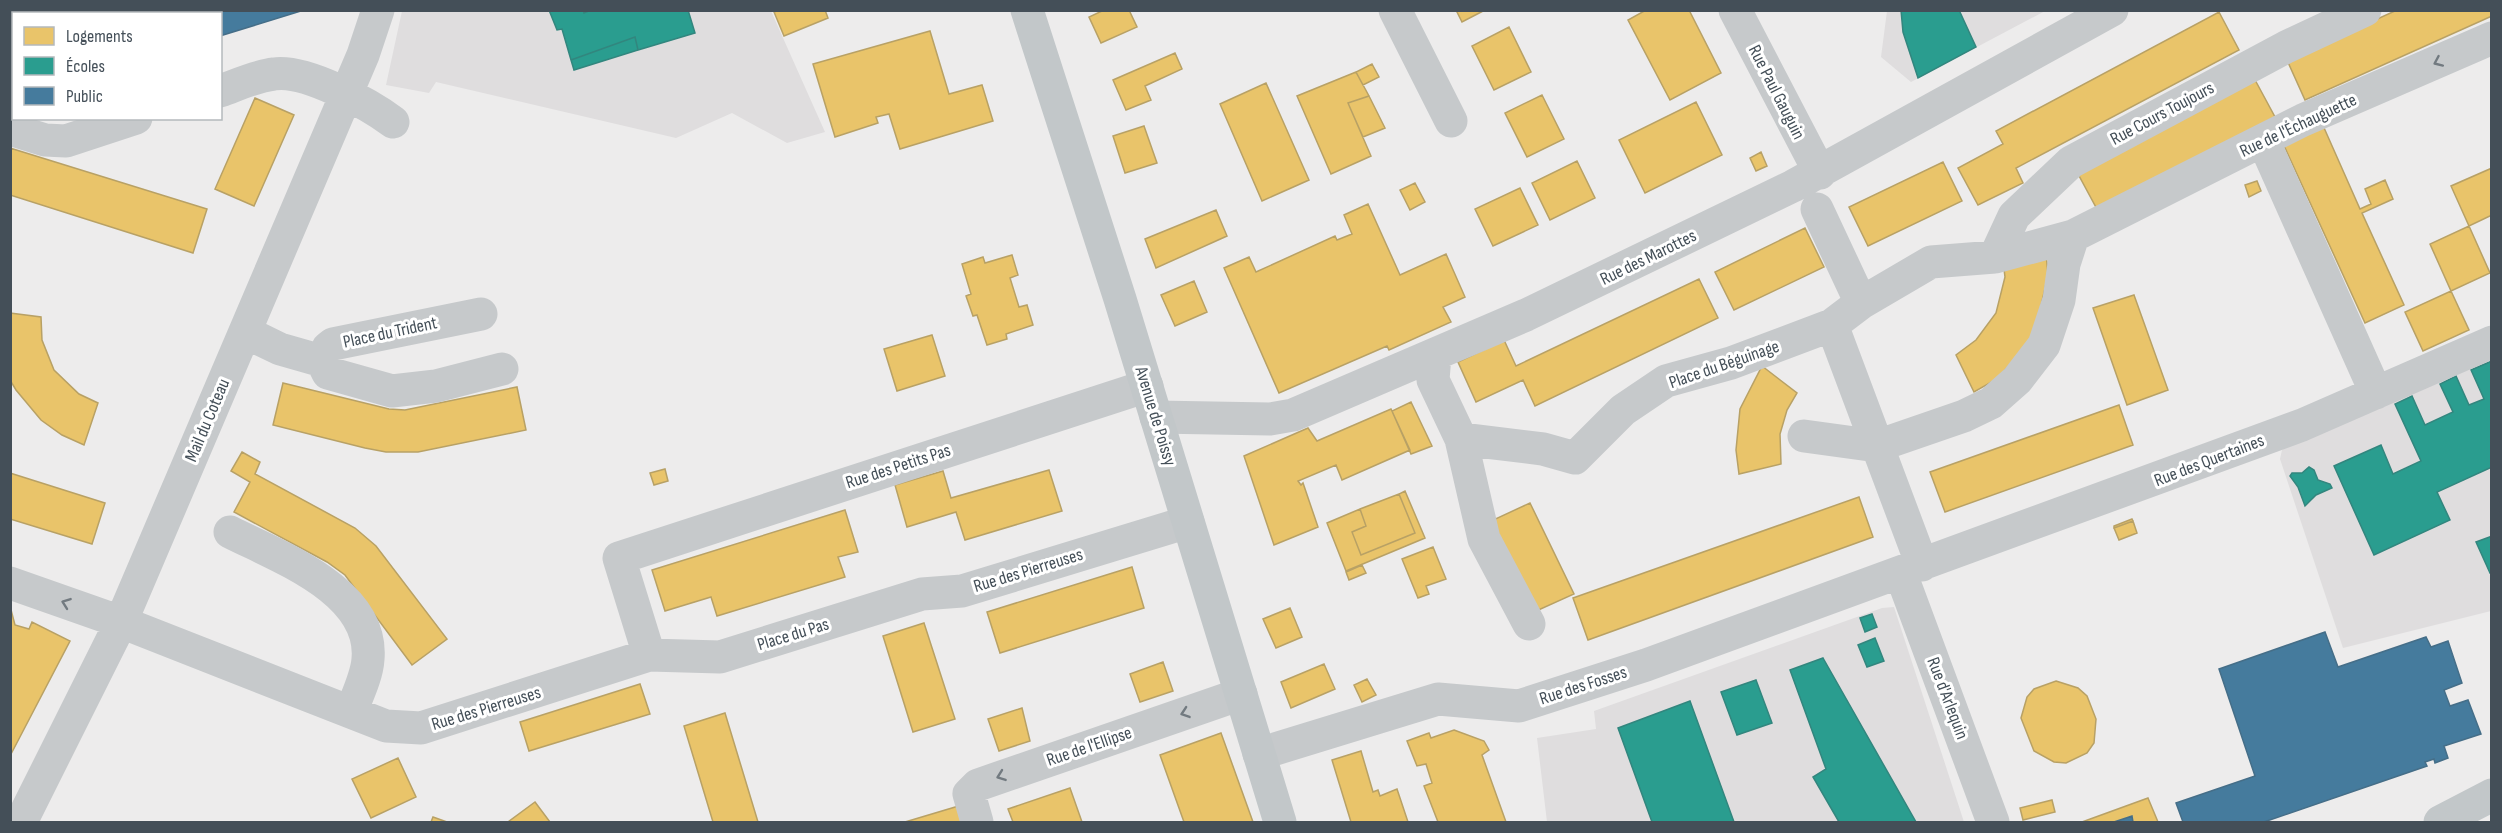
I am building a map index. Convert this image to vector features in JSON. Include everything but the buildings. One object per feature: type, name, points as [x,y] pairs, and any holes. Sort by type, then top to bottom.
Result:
[{"type":"main road","name":"Avenue de Poissy","points":[[1027,10],[1147,386],[1280,822]]},
{"type":"main road","points":[[2440,822],[2492,795]]},
{"type":"main road","points":[[2472,822],[2492,812]]},
{"type":"street","name":"Mail du Coteau","points":[[21,822],[121,622],[346,94],[378,10]]},
{"type":"street","points":[[1395,10],[1451,121]]},
{"type":"street","name":"Rue Paul Gauguin","points":[[1735,10],[1820,173]]},
{"type":"street","name":"Rue des Marottes","points":[[1156,417],[1270,419],[1293,415],[1435,355],[1532,312],[1820,173],[2112,10]]},
{"type":"street","name":"Rue Cours Toujours","points":[[1995,257],[2014,216],[2071,162],[2286,47],[2365,10]]},
{"type":"street","name":"Rue de l'Échauguette","points":[[2073,236],[2263,140],[2492,38]]},
{"type":"street","points":[[222,90],[275,73],[317,81],[373,106],[393,122]]},
{"type":"street","points":[[10,129],[45,140],[66,141],[130,120]]},
{"type":"street","points":[[2263,140],[2376,393]]},
{"type":"street","points":[[1817,209],[1861,303]]},
{"type":"street","points":[[1804,436],[1877,446],[1964,416],[1991,403],[2017,380],[2044,345],[2060,300],[2064,264],[2073,236]]},
{"type":"street","name":"Place du Béguinage","points":[[1461,438],[1543,449],[1575,458],[1623,410],[1666,381],[1731,363],[1832,325],[1861,303],[1931,262],[1995,257],[2073,236]]},
{"type":"street","name":"Place du Trident","points":[[481,314],[333,344],[328,348],[322,361],[328,373],[392,391],[436,386],[502,369]]},
{"type":"street","points":[[1832,325],[1877,446],[1911,559]]},
{"type":"street","points":[[244,332],[280,349],[322,361]]},
{"type":"street","name":"Rue des Quertaines","points":[[1911,559],[2302,425],[2492,342]]},
{"type":"street","points":[[1435,355],[1433,380],[1461,438],[1484,539],[1529,624]]},
{"type":"street","name":"Rue des Petits Pas","points":[[649,655],[619,558],[1147,386]]},
{"type":"street","name":"Rue des Pierreuses","points":[[866,612],[922,594],[962,591],[1188,522]]},
{"type":"street","points":[[230,532],[316,575],[356,614],[367,635],[368,660],[351,712]]},
{"type":"street","name":"Rue des Fosses","points":[[1259,754],[1438,699],[1519,706],[1646,665],[1911,559]]},
{"type":"street","name":"Rue d'Arlequin","points":[[1911,559],[1993,822]]},
{"type":"street","name":"Rue des Pierreuses","points":[[10,583],[121,622],[386,726],[421,728],[649,655],[720,657]]},
{"type":"street","name":"Place du Pas","points":[[720,657],[866,612]]},
{"type":"street","name":"Rue de l'Ellipse","points":[[977,822],[969,794],[978,785],[1241,694]]},
{"type":"shaded area","points":[[402,11],[771,11],[825,132],[787,143],[732,113],[676,138],[436,82],[429,93],[386,85]]},
{"type":"shaded area","points":[[1887,11],[2045,11],[1911,82],[1881,57]]},
{"type":"shaded area","points":[[2491,356],[2491,611],[2343,648],[2280,459],[2282,450],[2294,440]]},
{"type":"shaded area","points":[[1894,607],[1964,822],[1547,822],[1537,738],[1596,729],[1594,711],[1882,608]]}]
